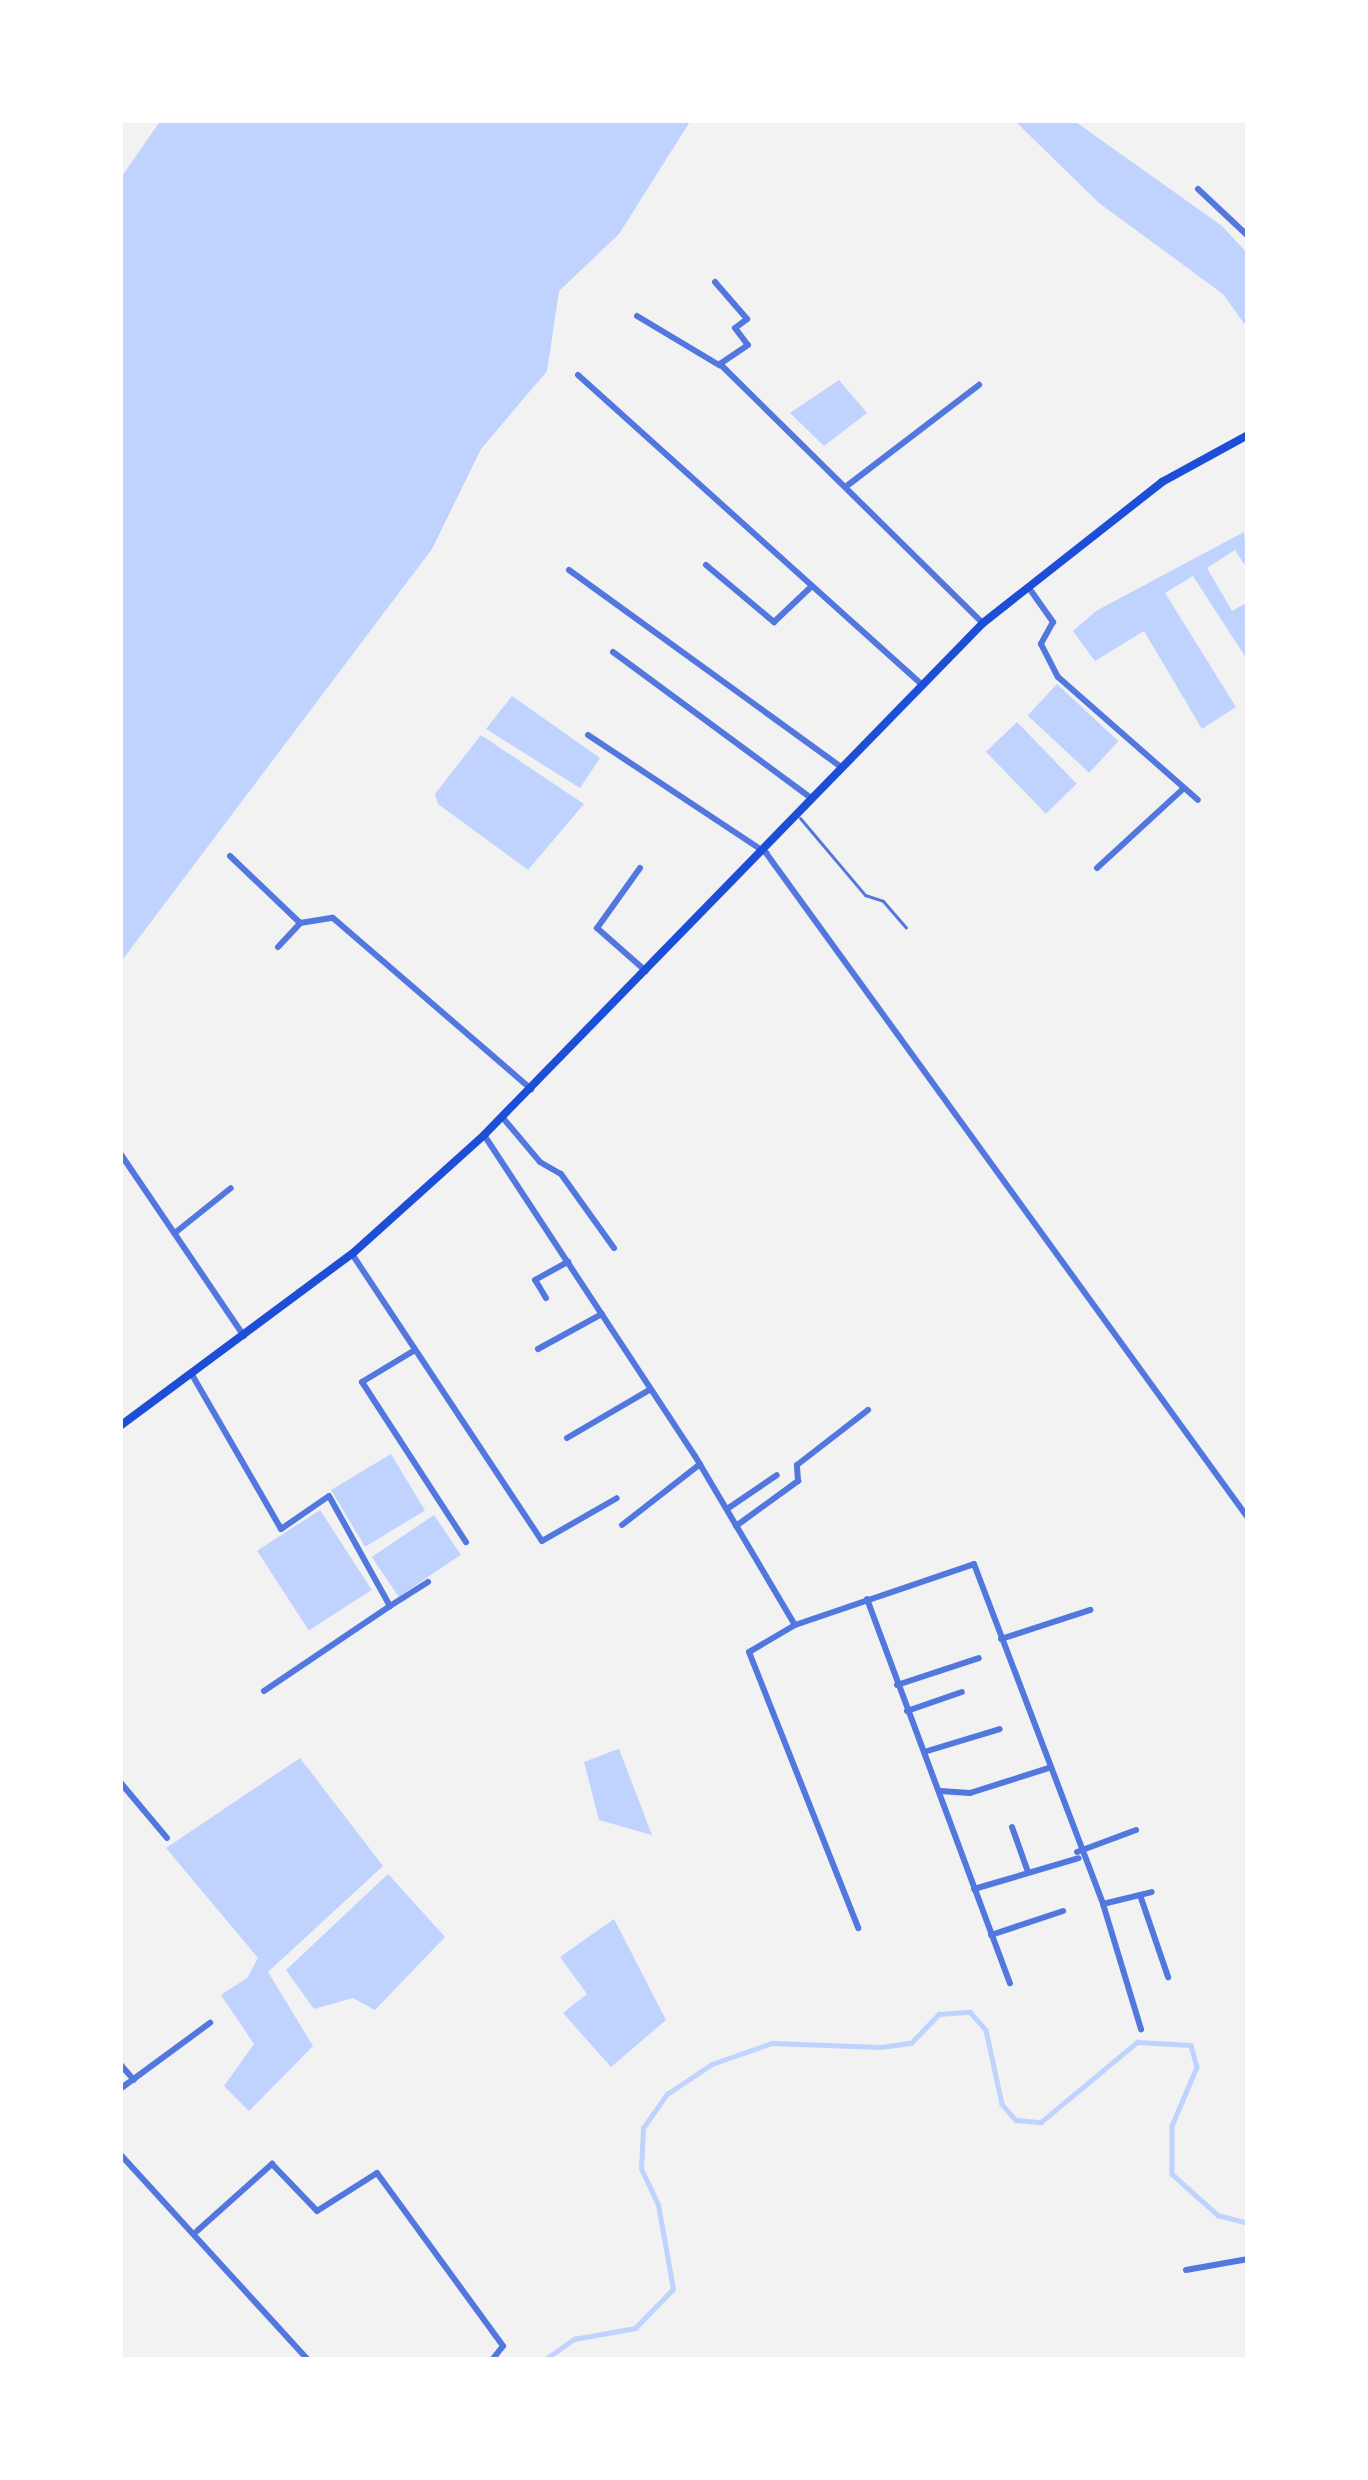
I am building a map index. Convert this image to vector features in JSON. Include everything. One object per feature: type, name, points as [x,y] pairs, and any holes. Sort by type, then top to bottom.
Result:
[{"type":"main road","points":[[120,1426],[352,1254],[503,1118],[766,853],[983,623],[1162,482],[1248,435]]},
{"type":"street","points":[[1198,189],[1248,236]]},
{"type":"street","points":[[637,316],[706,364],[720,364],[748,345],[735,328],[747,319],[715,282]]},
{"type":"street","points":[[720,364],[983,623]]},
{"type":"street","points":[[578,375],[925,688]]},
{"type":"street","points":[[847,486],[979,386]]},
{"type":"street","points":[[706,565],[774,622],[812,586]]},
{"type":"street","points":[[569,570],[844,769]]},
{"type":"street","points":[[1027,585],[1053,622],[1041,644],[1058,677],[1198,800]]},
{"type":"street","points":[[613,652],[813,800]]},
{"type":"street","points":[[588,735],[766,853],[1248,1518]]},
{"type":"street","points":[[1097,868],[1184,788]]},
{"type":"street","points":[[230,856],[300,922]]},
{"type":"street","points":[[640,868],[598,928],[646,971]]},
{"type":"street","points":[[278,947],[300,922],[334,918],[531,1089]]},
{"type":"street","points":[[503,1118],[540,1162],[561,1174],[614,1248]]},
{"type":"street","points":[[484,1135],[700,1464],[795,1625]]},
{"type":"street","points":[[120,1153],[244,1336]]},
{"type":"street","points":[[176,1232],[231,1188]]},
{"type":"street","points":[[352,1254],[542,1541],[617,1498]]},
{"type":"street","points":[[546,1298],[535,1280],[568,1262]]},
{"type":"street","points":[[538,1349],[602,1314]]},
{"type":"street","points":[[415,1350],[362,1382],[466,1542]]},
{"type":"street","points":[[191,1373],[281,1529],[329,1496],[390,1606]]},
{"type":"street","points":[[567,1438],[651,1389]]},
{"type":"street","points":[[736,1526],[798,1481],[797,1465],[868,1410]]},
{"type":"street","points":[[622,1525],[700,1464]]},
{"type":"street","points":[[727,1509],[777,1475]]},
{"type":"street","points":[[858,1928],[749,1652],[795,1625],[974,1564],[1078,1855],[1102,1904],[1141,2030]]},
{"type":"street","points":[[264,1691],[428,1582]]},
{"type":"street","points":[[867,1600],[1010,1982]]},
{"type":"street","points":[[1000,1639],[1090,1610]]},
{"type":"street","points":[[897,1684],[979,1658]]},
{"type":"street","points":[[908,1711],[962,1692]]},
{"type":"street","points":[[924,1752],[1000,1729]]},
{"type":"street","points":[[940,1791],[958,1786],[970,1793],[1049,1768]]},
{"type":"street","points":[[120,1782],[166,1838]]},
{"type":"street","points":[[1012,1827],[1028,1872]]},
{"type":"street","points":[[974,1888],[1078,1855],[1136,1830]]},
{"type":"street","points":[[1102,1904],[1152,1892]]},
{"type":"street","points":[[1140,1895],[1168,1977]]},
{"type":"street","points":[[991,1935],[1063,1911]]},
{"type":"street","points":[[120,2089],[210,2023]]},
{"type":"street","points":[[120,2064],[134,2080]]},
{"type":"street","points":[[120,2154],[197,2230],[308,2360]]},
{"type":"street","points":[[197,2230],[272,2164],[316,2211],[377,2173],[503,2346],[492,2360]]},
{"type":"street","points":[[1186,2270],[1248,2259]]},
{"type":"lane","points":[[799,817],[865,895],[883,901],[906,927]]},
{"type":"water","points":[[161,120],[691,120],[619,234],[559,291],[547,371],[481,449],[432,549],[120,963],[120,179]]},
{"type":"water","points":[[1014,120],[1073,120],[1222,226],[1248,254],[1248,329],[1223,294],[1099,203]]},
{"type":"water","points":[[839,380],[867,413],[824,446],[790,413]]},
{"type":"water","points":[[1244,532],[1248,570],[1235,550],[1207,568],[1232,611],[1248,602],[1248,661],[1193,576],[1165,593],[1236,707],[1202,729],[1144,631],[1095,661],[1073,631],[1096,611]]},
{"type":"water","points":[[1057,684],[1118,741],[1089,773],[1028,715]]},
{"type":"water","points":[[512,696],[600,758],[580,788],[486,729]]},
{"type":"water","points":[[1017,722],[1077,784],[1046,814],[986,752]]},
{"type":"water","points":[[481,735],[584,804],[528,870],[438,804],[435,794]]},
{"type":"water","points":[[391,1454],[425,1511],[365,1547],[331,1490]]},
{"type":"water","points":[[320,1510],[372,1590],[309,1631],[257,1551]]},
{"type":"water","points":[[434,1515],[461,1555],[399,1597],[372,1557]]},
{"type":"water","points":[[619,1749],[652,1835],[599,1820],[584,1762]]},
{"type":"water","points":[[300,1758],[383,1866],[268,1972],[313,2046],[249,2111],[224,2086],[254,2044],[221,1995],[247,1978],[258,1958],[166,1848]]},
{"type":"water","points":[[388,1874],[445,1937],[375,2010],[353,1998],[314,2009],[286,1970]]},
{"type":"water","points":[[614,1919],[666,2020],[611,2067],[563,2013],[587,1994],[560,1957]]},
{"type":"waterway","points":[[544,2360],[574,2339],[635,2328],[673,2289],[658,2205],[641,2169],[643,2128],[667,2094],[712,2064],[772,2043],[881,2047],[911,2043],[939,2014],[970,2012],[986,2030],[1002,2104],[1016,2120],[1041,2122],[1137,2042],[1191,2045],[1197,2067],[1172,2126],[1172,2174],[1218,2215],[1248,2223]]}]
